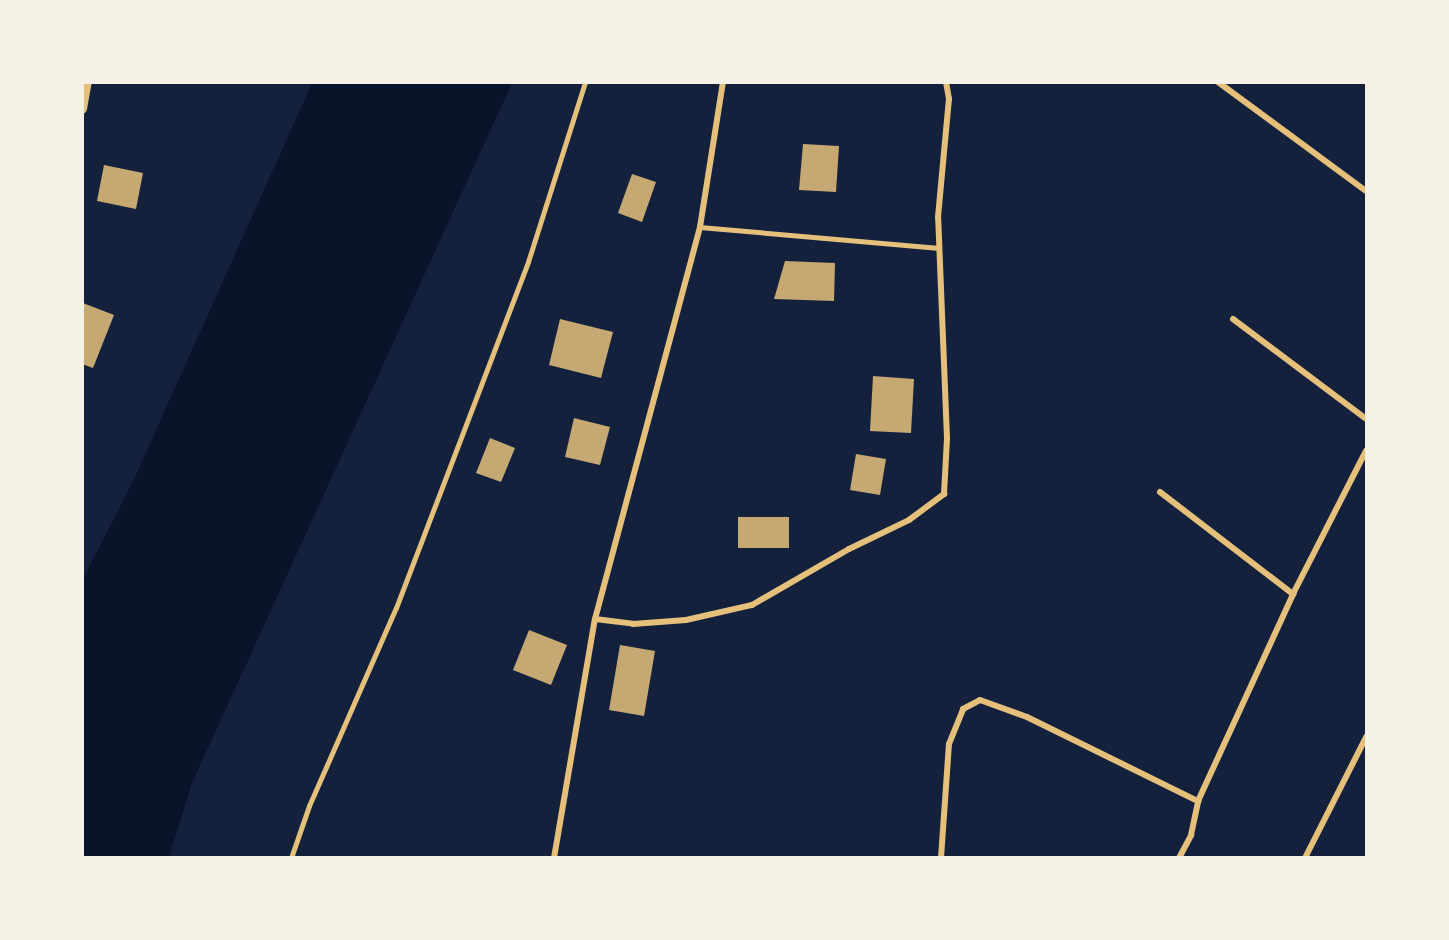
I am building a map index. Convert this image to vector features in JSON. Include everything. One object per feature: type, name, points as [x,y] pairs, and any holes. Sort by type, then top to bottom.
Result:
[{"type":"street","points":[[82,109],[87,82]]},
{"type":"street","points":[[554,858],[595,618],[700,227],[723,82]]},
{"type":"street","points":[[595,618],[633,624],[686,620],[752,605],[849,549],[909,520],[944,494],[946,438],[938,218],[949,99],[946,82]]},
{"type":"street","points":[[1218,82],[1366,190]]},
{"type":"street","points":[[1233,320],[1366,419]]},
{"type":"street","points":[[1179,858],[1191,835],[1198,801],[1293,594],[1366,451]]},
{"type":"street","points":[[1160,492],[1293,594]]},
{"type":"street","points":[[941,858],[949,744],[963,709],[980,700],[1027,717],[1198,801]]},
{"type":"street","points":[[1305,858],[1366,737]]},
{"type":"lane","points":[[291,858],[309,807],[396,608],[528,262],[585,82]]},
{"type":"lane","points":[[700,227],[939,248]]},
{"type":"water","points":[[312,83],[512,83],[192,783],[169,857],[83,857],[83,579],[134,479]]},
{"type":"building","points":[[803,144],[839,146],[836,192],[799,190]]},
{"type":"building","points":[[104,165],[143,173],[136,209],[97,201]]},
{"type":"building","points":[[632,174],[656,182],[642,222],[618,213]]},
{"type":"building","points":[[785,261],[835,263],[834,301],[774,299]]},
{"type":"building","points":[[83,303],[114,315],[93,368],[82,364]]},
{"type":"building","points":[[560,319],[613,332],[601,378],[549,365]]},
{"type":"building","points":[[873,376],[914,379],[911,433],[870,431]]},
{"type":"building","points":[[574,418],[610,427],[600,465],[565,457]]},
{"type":"building","points":[[490,438],[515,448],[501,482],[476,473]]},
{"type":"building","points":[[856,454],[886,459],[880,495],[850,490]]},
{"type":"building","points":[[738,517],[789,517],[789,548],[738,548]]},
{"type":"building","points":[[529,630],[567,645],[551,685],[513,670]]},
{"type":"building","points":[[620,645],[655,651],[644,716],[609,710]]}]
